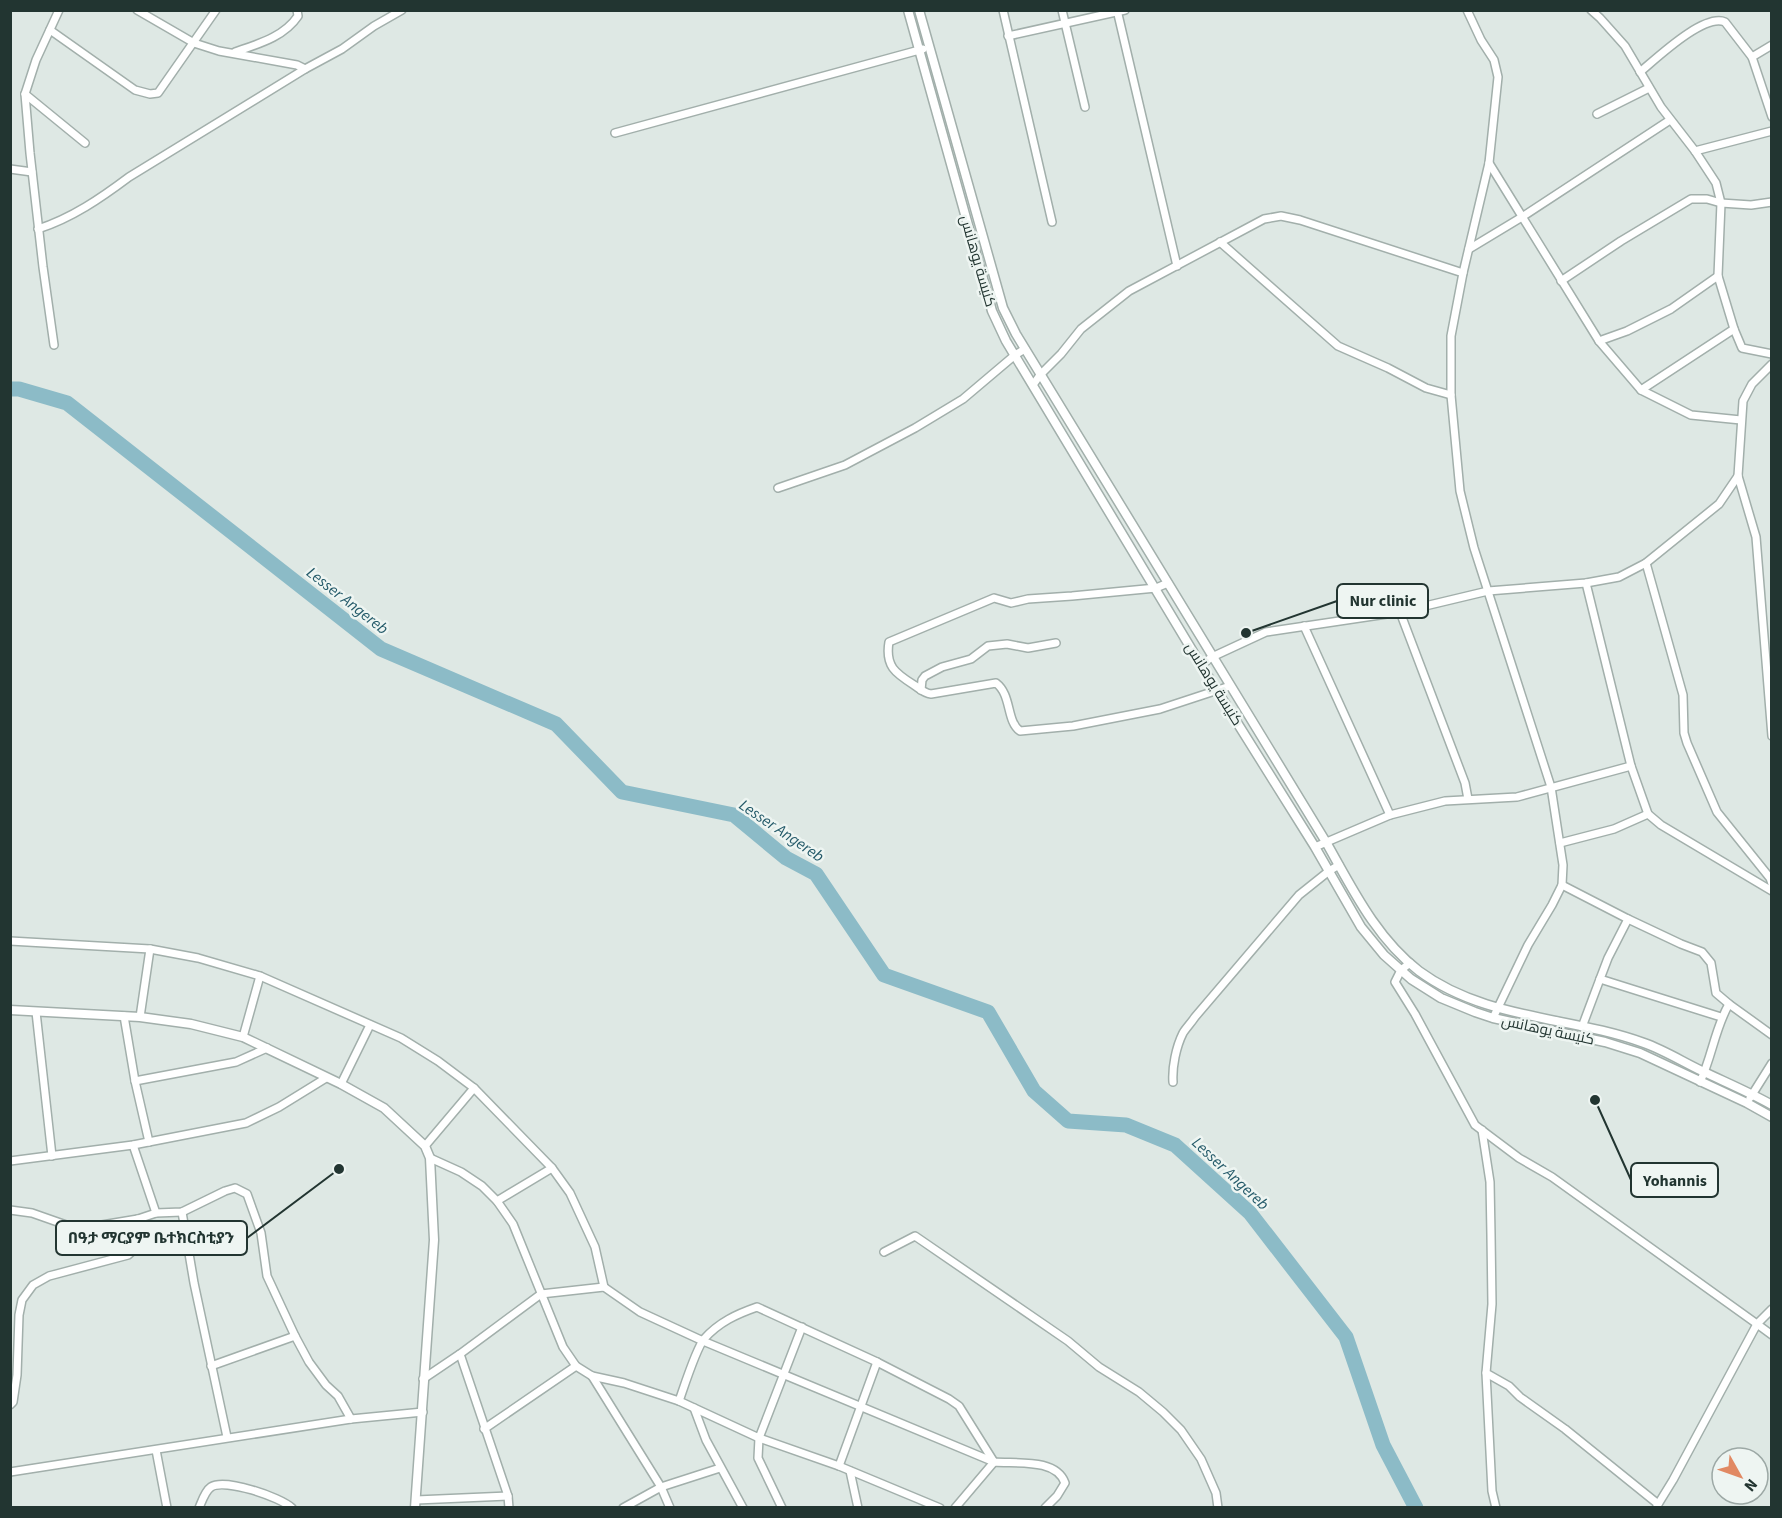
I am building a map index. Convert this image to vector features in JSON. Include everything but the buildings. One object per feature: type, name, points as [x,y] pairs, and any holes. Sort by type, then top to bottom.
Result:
[{"type":"street","points":[[54,345],[38,229],[25,94],[36,60],[59,10]]},
{"type":"street","points":[[137,10],[194,43],[297,65],[305,69]]},
{"type":"street","points":[[50,30],[135,90],[150,94],[158,93],[216,10]]},
{"type":"street","points":[[233,53],[268,40],[282,32],[296,20],[297,10]]},
{"type":"street","points":[[38,229],[79,211],[129,177],[305,69],[342,50],[374,26],[402,10]]},
{"type":"street","name":"كنيسة يوهانس","points":[[908,10],[992,311],[1015,355],[1201,664],[1315,847],[1361,927],[1384,955],[1411,979],[1441,998],[1493,1018],[1605,1042],[1640,1053],[1772,1117]]},
{"type":"street","points":[[919,10],[1004,308],[1040,375],[1326,842],[1371,921],[1410,963],[1446,988],[1497,1008],[1644,1043],[1772,1105]]},
{"type":"street","points":[[1003,10],[1052,222]]},
{"type":"street","points":[[1062,10],[1085,107]]},
{"type":"street","points":[[1467,10],[1481,40],[1494,60],[1498,77],[1489,163],[1451,336],[1451,395],[1460,492],[1474,548],[1551,787],[1563,865],[1562,885],[1528,945],[1493,1018]]},
{"type":"street","points":[[1591,10],[1625,46],[1670,120],[1695,151],[1716,183],[1721,203],[1718,276],[1734,329],[1742,348],[1772,354]]},
{"type":"street","points":[[1008,36],[1120,11],[1177,266]]},
{"type":"street","points":[[1640,72],[1703,24],[1718,19],[1725,22],[1752,57],[1772,117]]},
{"type":"street","points":[[1752,57],[1772,45]]},
{"type":"street","points":[[615,133],[928,47]]},
{"type":"street","points":[[1597,114],[1649,88]]},
{"type":"street","points":[[25,94],[85,143]]},
{"type":"street","points":[[1469,249],[1670,120]]},
{"type":"street","points":[[1695,151],[1772,131]]},
{"type":"street","points":[[1489,163],[1599,341],[1641,390],[1691,415],[1741,420]]},
{"type":"street","points":[[10,170],[32,172]]},
{"type":"street","points":[[1561,281],[1691,200],[1707,199],[1721,203],[1751,205],[1772,202]]},
{"type":"street","points":[[1033,385],[1081,329],[1129,291],[1264,219],[1281,216],[1300,220],[1463,273]]},
{"type":"street","points":[[1220,242],[1338,346],[1426,388],[1451,395]]},
{"type":"street","points":[[1599,341],[1627,331],[1671,309],[1718,276]]},
{"type":"street","points":[[1641,390],[1734,329]]},
{"type":"street","points":[[778,488],[845,465],[915,428],[963,399],[1025,349]]},
{"type":"street","points":[[1772,364],[1752,384],[1743,401],[1738,476],[1756,537],[1772,736]]},
{"type":"street","points":[[1201,664],[1266,632],[1400,612],[1488,591],[1586,583],[1618,577],[1646,563],[1719,504],[1738,476]]},
{"type":"street","points":[[1646,563],[1683,695],[1684,733],[1687,743],[1717,812],[1770,878],[1772,884]]},
{"type":"street","points":[[1586,583],[1631,766],[1648,814],[1661,825],[1772,891]]},
{"type":"street","points":[[1168,584],[1156,588],[1028,599],[1011,603],[994,598],[889,642],[887,655],[898,675],[925,693],[931,694],[996,683],[1005,694],[1016,727],[1020,731],[1073,726],[1160,709],[1230,686]]},
{"type":"street","points":[[1400,612],[1465,783],[1468,799]]},
{"type":"street","points":[[1304,626],[1390,815]]},
{"type":"street","points":[[921,690],[921,680],[925,676],[942,667],[971,659],[987,646],[1007,644],[1028,648],[1056,643]]},
{"type":"street","points":[[1315,847],[1390,815],[1445,801],[1517,797],[1631,766]]},
{"type":"street","points":[[1560,843],[1614,829],[1648,814]]},
{"type":"street","points":[[1173,1082],[1172,1073],[1179,1046],[1183,1033],[1189,1025],[1299,895],[1339,865]]},
{"type":"street","points":[[1562,885],[1628,919],[1702,952],[1711,963],[1716,993],[1772,1035]]},
{"type":"street","points":[[1582,1027],[1608,958],[1628,919]]},
{"type":"street","points":[[10,941],[150,950],[198,958],[260,976],[400,1038],[438,1061],[474,1088],[552,1168],[570,1192],[594,1247],[604,1287]]},
{"type":"street","points":[[140,1017],[150,950]]},
{"type":"street","points":[[1410,963],[1401,970],[1395,982],[1415,1014],[1475,1125],[1519,1158],[1552,1177],[1772,1335]]},
{"type":"street","points":[[243,1037],[260,976]]},
{"type":"street","points":[[1600,979],[1722,1017]]},
{"type":"street","points":[[1700,1082],[1722,1017],[1729,1004]]},
{"type":"street","points":[[10,1010],[140,1017],[191,1024],[243,1037],[341,1084],[384,1108],[425,1146],[430,1158],[434,1240],[416,1504],[508,1496]]},
{"type":"street","points":[[36,1012],[51,1156]]},
{"type":"street","points":[[124,1016],[135,1081],[149,1142]]},
{"type":"street","points":[[341,1084],[370,1024]]},
{"type":"street","points":[[135,1081],[236,1062],[267,1048]]},
{"type":"street","points":[[1747,1103],[1772,1063]]},
{"type":"street","points":[[10,1161],[132,1145],[246,1123],[279,1107],[326,1078]]},
{"type":"street","points":[[425,1146],[474,1088]]},
{"type":"street","points":[[1482,1130],[1490,1182],[1492,1304],[1486,1373],[1492,1491],[1496,1508]]},
{"type":"street","points":[[132,1145],[156,1213]]},
{"type":"street","points":[[430,1158],[461,1172],[482,1186],[497,1201],[513,1224],[563,1347],[576,1366],[592,1376],[624,1383],[679,1401],[759,1438],[838,1466],[940,1508]]},
{"type":"street","points":[[497,1201],[552,1168]]},
{"type":"street","points":[[10,1210],[32,1213],[69,1226],[90,1227],[138,1219],[156,1213],[182,1212],[236,1188],[247,1194],[261,1233],[267,1276],[309,1362],[326,1385],[338,1396],[351,1419]]},
{"type":"street","points":[[182,1212],[227,1437]]},
{"type":"street","points":[[10,1405],[13,1402],[17,1375],[19,1315],[22,1300],[33,1285],[49,1276],[129,1255],[139,1247],[141,1240],[138,1219]]},
{"type":"street","points":[[884,1252],[915,1236],[1068,1341],[1099,1367],[1139,1392],[1180,1430],[1201,1459],[1216,1493],[1218,1508]]},
{"type":"street","points":[[423,1378],[460,1354],[541,1294],[604,1287],[640,1312],[703,1341],[994,1462],[1042,1465],[1058,1472],[1065,1484],[1045,1508]]},
{"type":"street","points":[[679,1401],[703,1341],[720,1324],[757,1307],[877,1362],[949,1399],[959,1406],[994,1462]]},
{"type":"street","points":[[1486,1373],[1509,1386],[1565,1429],[1657,1506],[1757,1324],[1772,1309]]},
{"type":"street","points":[[782,1508],[758,1458],[759,1438],[802,1328]]},
{"type":"street","points":[[211,1366],[295,1336]]},
{"type":"street","points":[[460,1354],[508,1496],[509,1508]]},
{"type":"street","points":[[838,1466],[877,1362]]},
{"type":"street","points":[[484,1429],[576,1366]]},
{"type":"street","points":[[592,1376],[661,1487],[669,1508]]},
{"type":"street","points":[[694,1408],[706,1440],[743,1508]]},
{"type":"street","points":[[10,1472],[227,1437],[351,1419],[423,1412]]},
{"type":"street","points":[[156,1450],[167,1508]]},
{"type":"street","points":[[955,1508],[994,1462]]},
{"type":"street","points":[[623,1508],[661,1487],[720,1468]]},
{"type":"street","points":[[850,1472],[858,1508]]},
{"type":"street","points":[[199,1508],[207,1490],[219,1485],[274,1497],[292,1508]]},
{"type":"waterway","name":"Lesser Angereb","points":[[10,389],[19,389],[67,403],[381,649],[556,724],[622,792],[734,815],[786,858],[816,874],[884,975],[988,1012],[1034,1091],[1068,1121],[1126,1125],[1175,1145],[1250,1213],[1346,1337],[1383,1445],[1416,1508]]},
{"type":"place","name":"Nur clinic","points":[[1246,633]]},
{"type":"place","name":"Yohannis","points":[[1595,1100]]},
{"type":"place","name":"በዓታ ማርያም ቤተክርስቲያን","points":[[339,1169]]}]
